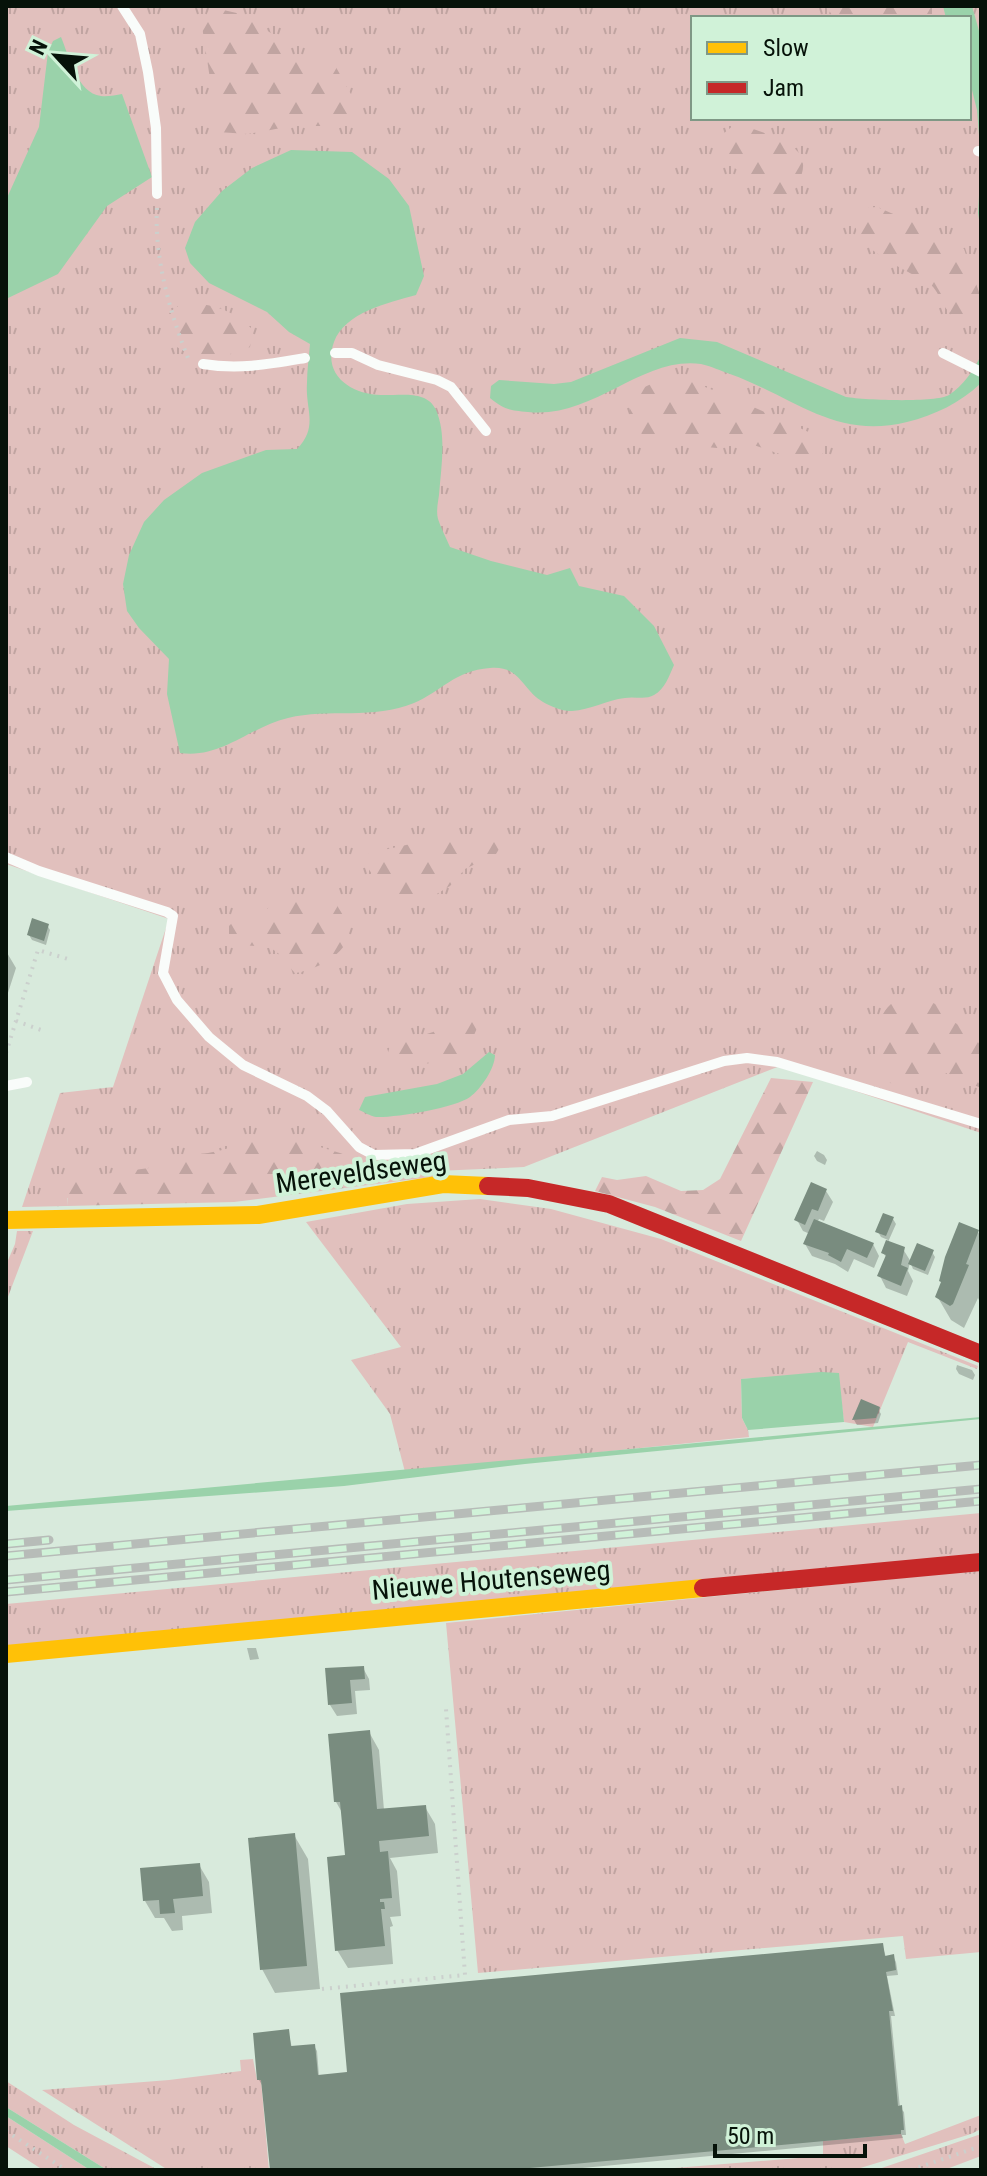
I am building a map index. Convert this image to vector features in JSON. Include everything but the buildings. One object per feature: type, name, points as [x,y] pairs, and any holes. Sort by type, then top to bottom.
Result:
[{"type":"street","name":"Mereveldseweg","points":[[6,1220],[258,1215],[443,1184],[528,1188],[622,1209],[981,1354]]},
{"type":"street","name":"Nieuwe Houtenseweg","points":[[6,1654],[981,1562]]},
{"type":"lane","points":[[122,6],[140,34],[148,72],[156,128],[157,194]]},
{"type":"lane","points":[[335,353],[352,353],[378,365],[437,380],[451,387],[486,431]]},
{"type":"lane","points":[[943,353],[981,372]]},
{"type":"lane","points":[[203,364],[228,368],[258,367],[305,358]]},
{"type":"lane","points":[[6,857],[173,916],[163,973],[177,1000],[209,1037],[243,1065],[307,1096],[327,1111],[359,1147],[374,1155],[415,1154],[509,1120],[552,1116],[724,1061],[747,1058],[777,1062],[981,1124]]},
{"type":"lane","points":[[6,1086],[27,1082]]},
{"type":"path","points":[[157,194],[156,227],[167,301],[188,358],[203,364]]},
{"type":"path","points":[[6,1053],[38,950],[68,959]]},
{"type":"path","points":[[16,1021],[44,1031]]},
{"type":"path","points":[[322,1989],[465,1975],[446,1709]]},
{"type":"path","points":[[6,2131],[66,2170]]},
{"type":"path","points":[[911,2170],[981,2146]]},
{"type":"green space","points":[[6,6],[981,6],[981,1133],[780,1066],[524,1167],[369,1174],[67,1198],[67,1206],[22,1207],[60,1093],[113,1087],[169,919],[6,864]]},
{"type":"green space","points":[[825,6],[932,6],[932,16],[833,16]]},
{"type":"green space","points":[[219,9],[241,14],[262,27],[275,36],[282,54],[298,63],[318,57],[332,60],[362,114],[349,126],[292,126],[248,134],[218,132],[202,26],[208,12]]},
{"type":"green space","points":[[734,125],[768,134],[799,153],[803,164],[801,176],[794,192],[782,202],[726,162],[716,151],[718,138]]},
{"type":"green space","points":[[877,207],[949,238],[964,249],[980,295],[975,316],[962,324],[946,309],[931,285],[893,264],[866,244],[858,233],[855,221],[860,208]]},
{"type":"green space","points":[[184,303],[213,306],[238,317],[253,330],[250,347],[235,353],[198,354],[189,353],[166,339],[165,326],[170,313]]},
{"type":"green space","points":[[682,378],[823,439],[824,452],[816,461],[806,463],[742,441],[717,448],[685,445],[646,437],[631,426],[631,403],[635,395],[650,385]]},
{"type":"green space","points":[[474,834],[497,841],[499,849],[496,854],[465,869],[450,886],[415,907],[386,895],[362,859],[370,853],[451,835]]},
{"type":"green space","points":[[282,894],[309,902],[336,903],[346,920],[349,935],[340,951],[322,964],[295,973],[272,949],[244,945],[229,936],[229,926],[233,922],[260,916]]},
{"type":"green space","points":[[917,996],[940,1006],[952,1021],[981,1038],[981,1088],[947,1073],[911,1089],[894,1085],[885,1078],[879,1067],[875,1042],[881,1017],[894,1002]]},
{"type":"green space","points":[[462,1014],[481,1019],[468,1049],[452,1059],[397,1069],[385,1063],[390,1046],[433,1032]]},
{"type":"green space","points":[[771,1078],[813,1082],[741,1241],[655,1207],[595,1191],[602,1177],[617,1180],[646,1176],[681,1191],[703,1190],[720,1179]]},
{"type":"green space","points":[[263,1135],[287,1137],[380,1168],[402,1166],[425,1156],[427,1168],[439,1176],[234,1202],[67,1206],[68,1188],[75,1178],[149,1168],[161,1159],[215,1152]]},
{"type":"green space","points":[[480,1199],[551,1209],[661,1239],[978,1366],[977,1369],[908,1342],[873,1427],[844,1422],[838,1373],[741,1379],[742,1418],[749,1437],[405,1472],[390,1414],[351,1360],[401,1347],[306,1222],[407,1204]]},
{"type":"green space","points":[[17,1231],[33,1231],[6,1302],[6,1265]]},
{"type":"green space","points":[[981,1513],[981,1556],[6,1648],[6,1604]]},
{"type":"green space","points":[[981,1570],[981,1952],[906,1959],[903,1936],[478,1973],[446,1623]]},
{"type":"green space","points":[[253,2059],[257,2080],[261,2080],[269,2170],[168,2170],[42,2090],[241,2071],[240,2060]]},
{"type":"green space","points":[[6,2081],[74,2125],[158,2170],[107,2170],[6,2107]]},
{"type":"green space","points":[[981,2115],[981,2129],[971,2134],[854,2170],[650,2170],[823,2156],[823,2141],[901,2134],[905,2144]]},
{"type":"green space","points":[[6,2116],[90,2170],[43,2170],[6,2146]]},
{"type":"green space","points":[[981,2134],[981,2156],[944,2170],[876,2170]]},
{"type":"shaded area","points":[[943,6],[972,6],[981,38],[981,161],[977,110],[971,86],[971,16],[946,16]]},
{"type":"shaded area","points":[[61,37],[75,72],[86,88],[101,96],[122,94],[152,177],[107,206],[58,274],[6,299],[6,200],[39,127],[48,52],[53,41]]},
{"type":"shaded area","points":[[291,150],[352,152],[389,179],[409,206],[424,276],[416,295],[369,310],[348,323],[334,342],[332,364],[342,380],[359,391],[419,396],[432,403],[439,420],[442,441],[437,516],[450,547],[547,575],[570,568],[579,586],[624,596],[654,626],[674,665],[664,686],[654,695],[618,699],[585,709],[565,711],[536,697],[508,670],[490,668],[467,673],[424,698],[399,708],[288,718],[222,747],[195,754],[180,753],[167,694],[169,659],[127,611],[123,584],[129,555],[144,522],[164,500],[202,473],[266,450],[297,449],[308,433],[310,344],[289,332],[267,312],[209,283],[190,263],[185,248],[195,222],[222,191],[252,168]]},
{"type":"shaded area","points":[[981,161],[981,232],[978,213]]},
{"type":"shaded area","points":[[680,338],[717,342],[846,397],[899,400],[941,398],[963,382],[981,355],[981,383],[965,397],[937,412],[907,422],[881,426],[836,421],[753,383],[701,364],[679,364],[658,369],[596,398],[552,412],[512,410],[490,398],[491,386],[499,380],[554,384],[571,382]]},
{"type":"shaded area","points":[[489,1052],[495,1055],[490,1072],[479,1089],[462,1101],[424,1112],[385,1117],[359,1110],[365,1097],[437,1084],[463,1074]]},
{"type":"shaded area","points":[[839,1373],[844,1422],[748,1430],[742,1418],[741,1379]]},
{"type":"shaded area","points":[[981,1417],[344,1486],[6,1511],[6,1506]]},
{"type":"shaded area","points":[[6,2107],[107,2170],[90,2170],[6,2116]]},
{"type":"railway","points":[[6,1556],[981,1465]]},
{"type":"railway","points":[[6,1580],[981,1489]]},
{"type":"railway","points":[[6,1592],[981,1501]]},
{"type":"railway","points":[[6,1544],[49,1540]]},
{"type":"traffic: slow","points":[[6,1220],[258,1215],[443,1184],[488,1186]]},
{"type":"traffic: slow","points":[[6,1654],[703,1588]]},
{"type":"traffic: jam","points":[[488,1186],[528,1188],[609,1204],[981,1354]]},
{"type":"traffic: jam","points":[[703,1588],[981,1562]]}]
